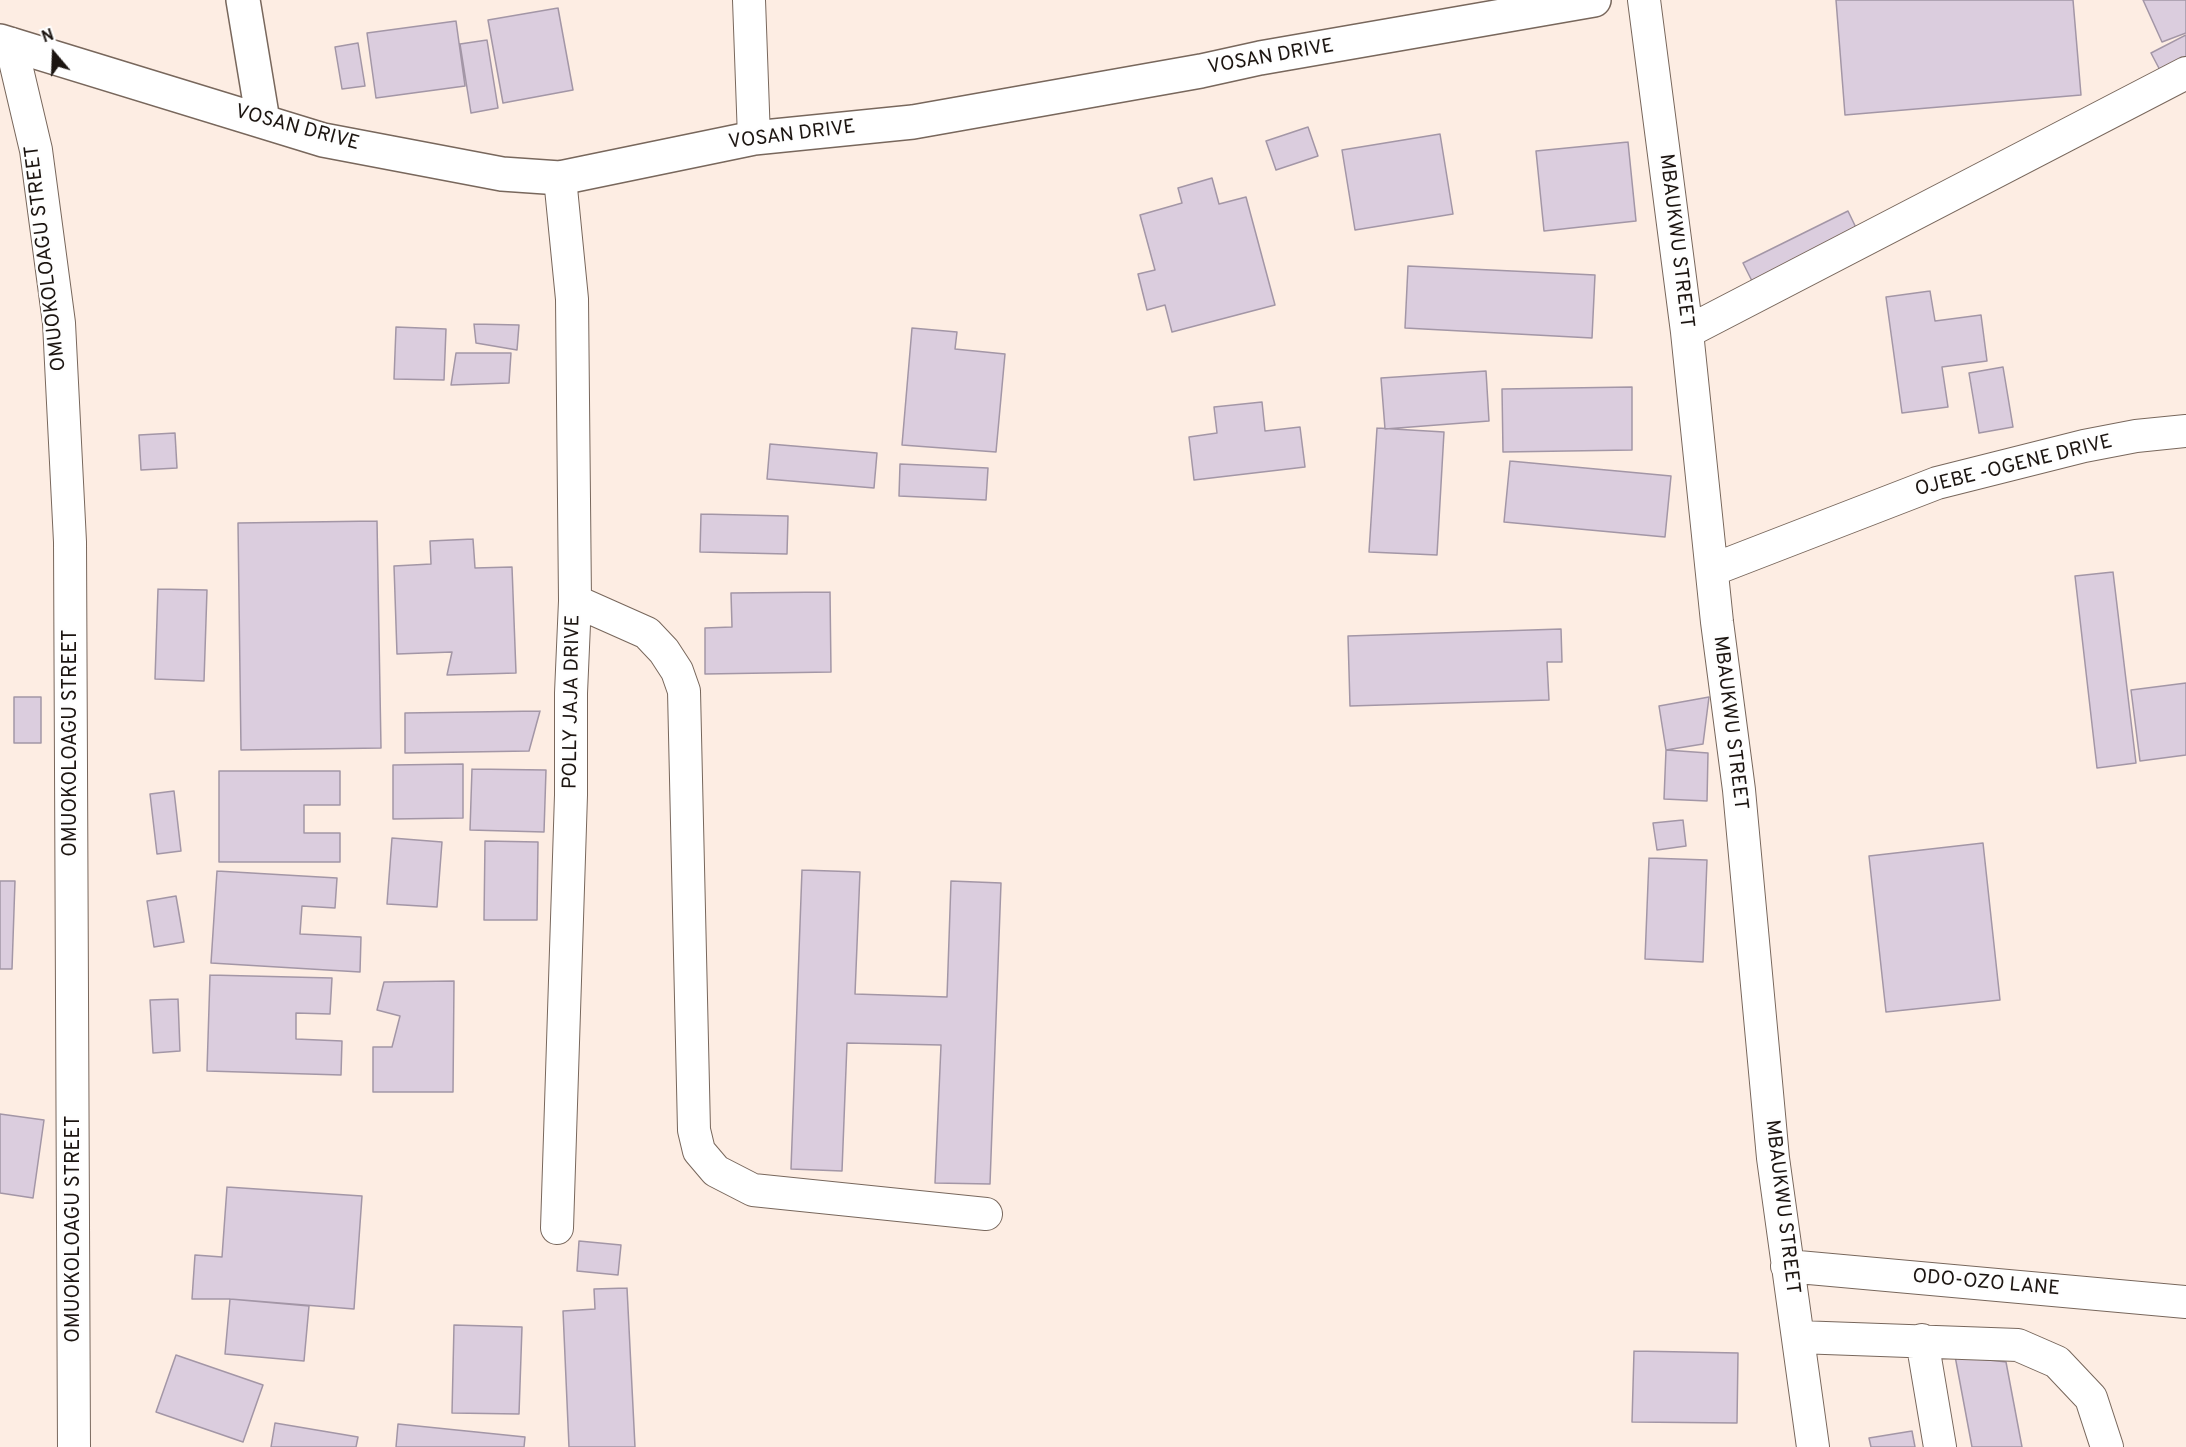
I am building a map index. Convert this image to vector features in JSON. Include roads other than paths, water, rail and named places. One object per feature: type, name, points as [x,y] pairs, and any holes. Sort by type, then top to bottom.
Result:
[{"type":"street","points":[[243,0],[263,121]]},
{"type":"street","points":[[749,0],[754,138]]},
{"type":"street","name":"VOSAN DRIVE","points":[[6,42],[323,140],[502,174],[560,178],[754,138],[913,123],[1201,71],[1260,58],[1594,0]]},
{"type":"street","name":"MBAUKWU STREET","points":[[1644,0],[1687,332],[1717,622],[1739,790],[1773,1158],[1813,1447]]},
{"type":"street","name":"OMUOKOLOAGU STREET","points":[[6,42],[36,150],[59,323],[70,542],[74,1447]]},
{"type":"street","points":[[1687,332],[2186,73]]},
{"type":"street","name":"POLLY JAJA DRIVE","points":[[556,1228],[571,795],[571,693],[576,601],[572,299],[560,178]]},
{"type":"street","name":"OJEBE -OGENE DRIVE","points":[[1712,570],[1937,483],[2084,446],[2136,436],[2186,431]]},
{"type":"street","points":[[576,601],[647,633],[664,651],[677,671],[684,691],[694,1130],[699,1151],[716,1171],[753,1190],[986,1214]]},
{"type":"street","name":"ODO-OZO LANE","points":[[1787,1266],[2186,1302]]},
{"type":"street","points":[[1798,1337],[2018,1345],[2057,1362],[2091,1398],[2108,1447]]},
{"type":"street","points":[[1922,1340],[1940,1447]]}]
